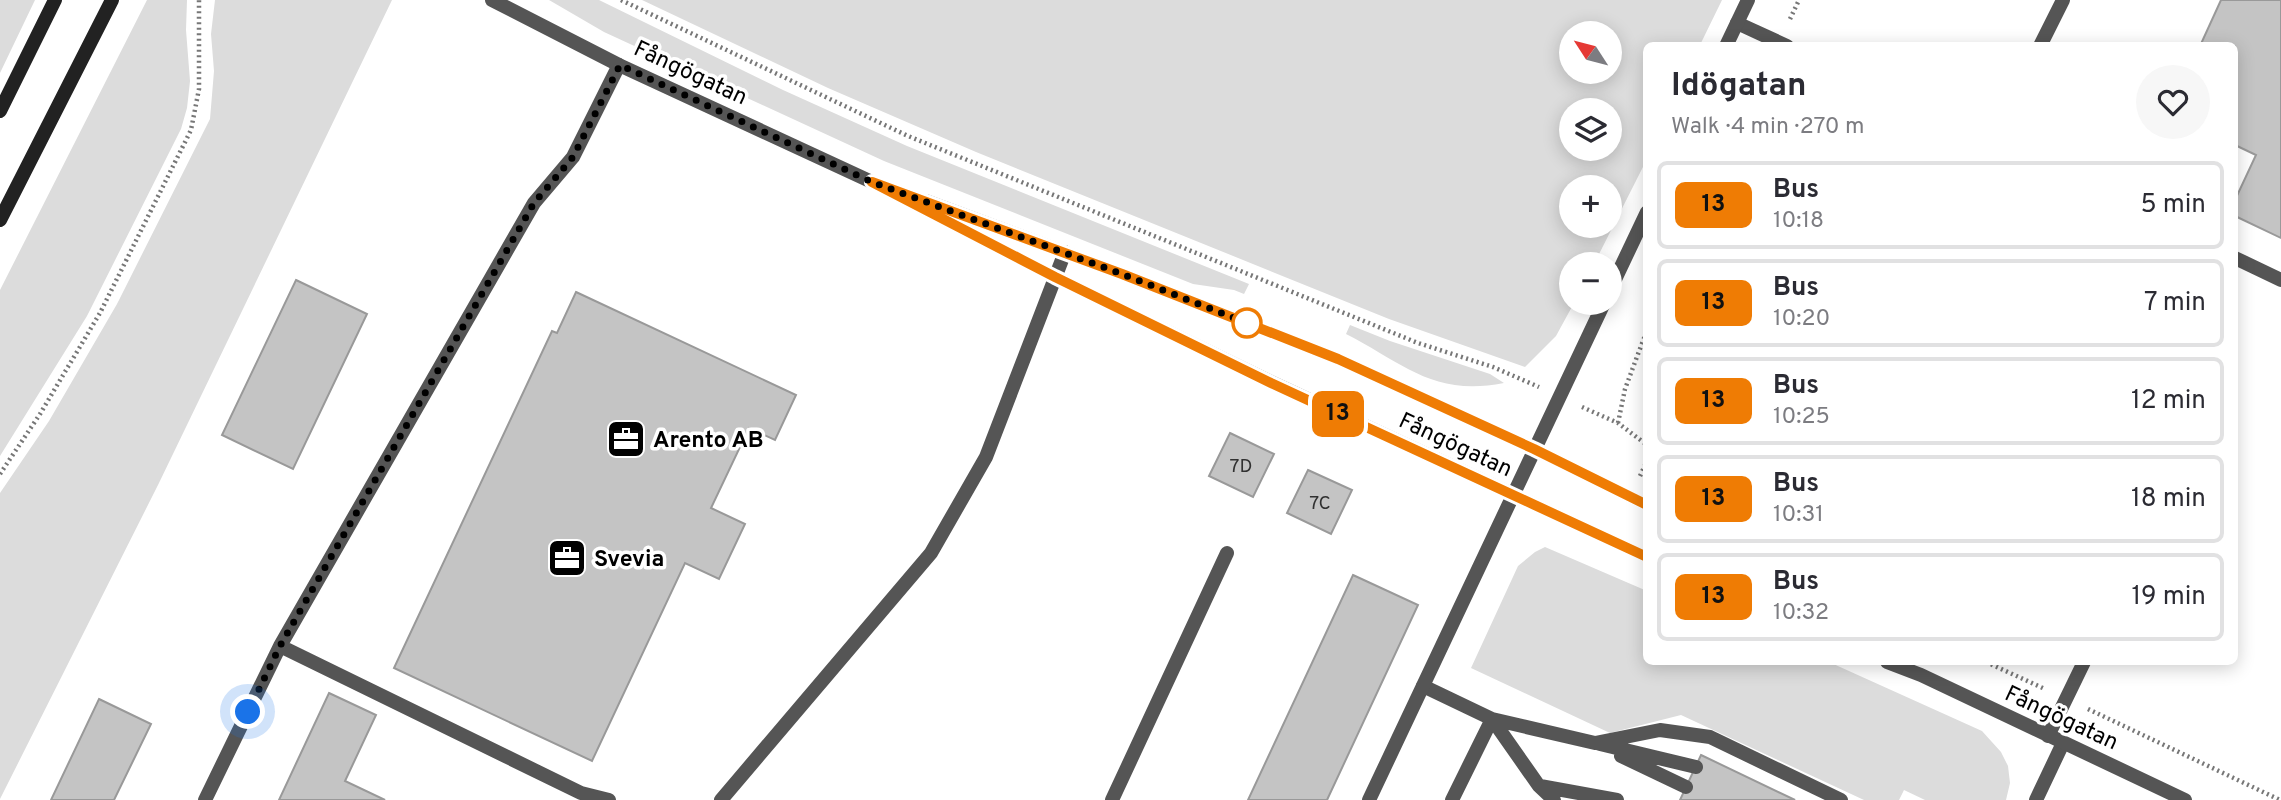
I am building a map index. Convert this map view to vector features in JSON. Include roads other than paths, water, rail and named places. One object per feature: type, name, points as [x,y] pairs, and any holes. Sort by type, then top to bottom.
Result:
[{"type":"main road","points":[[0,111],[55,0]]},
{"type":"main road","points":[[0,220],[112,0]]},
{"type":"street","name":"Fångögatan","points":[[492,0],[620,65],[872,182],[1055,277],[1271,383],[1643,555]]},
{"type":"street","points":[[1728,42],[1748,0]]},
{"type":"street","points":[[2042,42],[2063,0]]},
{"type":"street","points":[[1737,23],[1778,42]]},
{"type":"street","points":[[205,800],[280,646],[534,203],[573,157],[620,65]]},
{"type":"street","name":"Fångögatan","points":[[872,182],[1065,252],[1338,359],[1534,449],[1643,503]]},
{"type":"street","points":[[1622,265],[1643,220]]},
{"type":"street","points":[[721,800],[931,553],[986,457],[1065,252]]},
{"type":"street","points":[[2238,259],[2281,280]]},
{"type":"street","points":[[1369,800],[1598,315]]},
{"type":"street","points":[[1112,800],[1227,553]]},
{"type":"street","points":[[280,646],[582,793],[609,800]]},
{"type":"street","name":"Fångögatan","points":[[1895,665],[2063,743],[2159,794],[2185,800]]},
{"type":"street","name":"Fångögatan","points":[[1904,665],[1920,675]]},
{"type":"street","points":[[2048,736],[2083,665]]},
{"type":"street","points":[[1423,686],[1492,719],[1696,767]]},
{"type":"street","points":[[1492,719],[1538,786],[1554,800]]},
{"type":"street","points":[[1452,800],[1492,719]]},
{"type":"street","points":[[1595,743],[1660,730],[1710,737],[1841,800]]},
{"type":"street","points":[[1595,743],[1686,787]]},
{"type":"street","points":[[2036,800],[2063,743]]},
{"type":"street","points":[[1538,786],[1567,800]]},
{"type":"street","points":[[1538,786],[1617,800]]},
{"type":"place","name":"Arento AB","points":[[626,439]]},
{"type":"place","name":"Svevia","points":[[567,558]]}]
